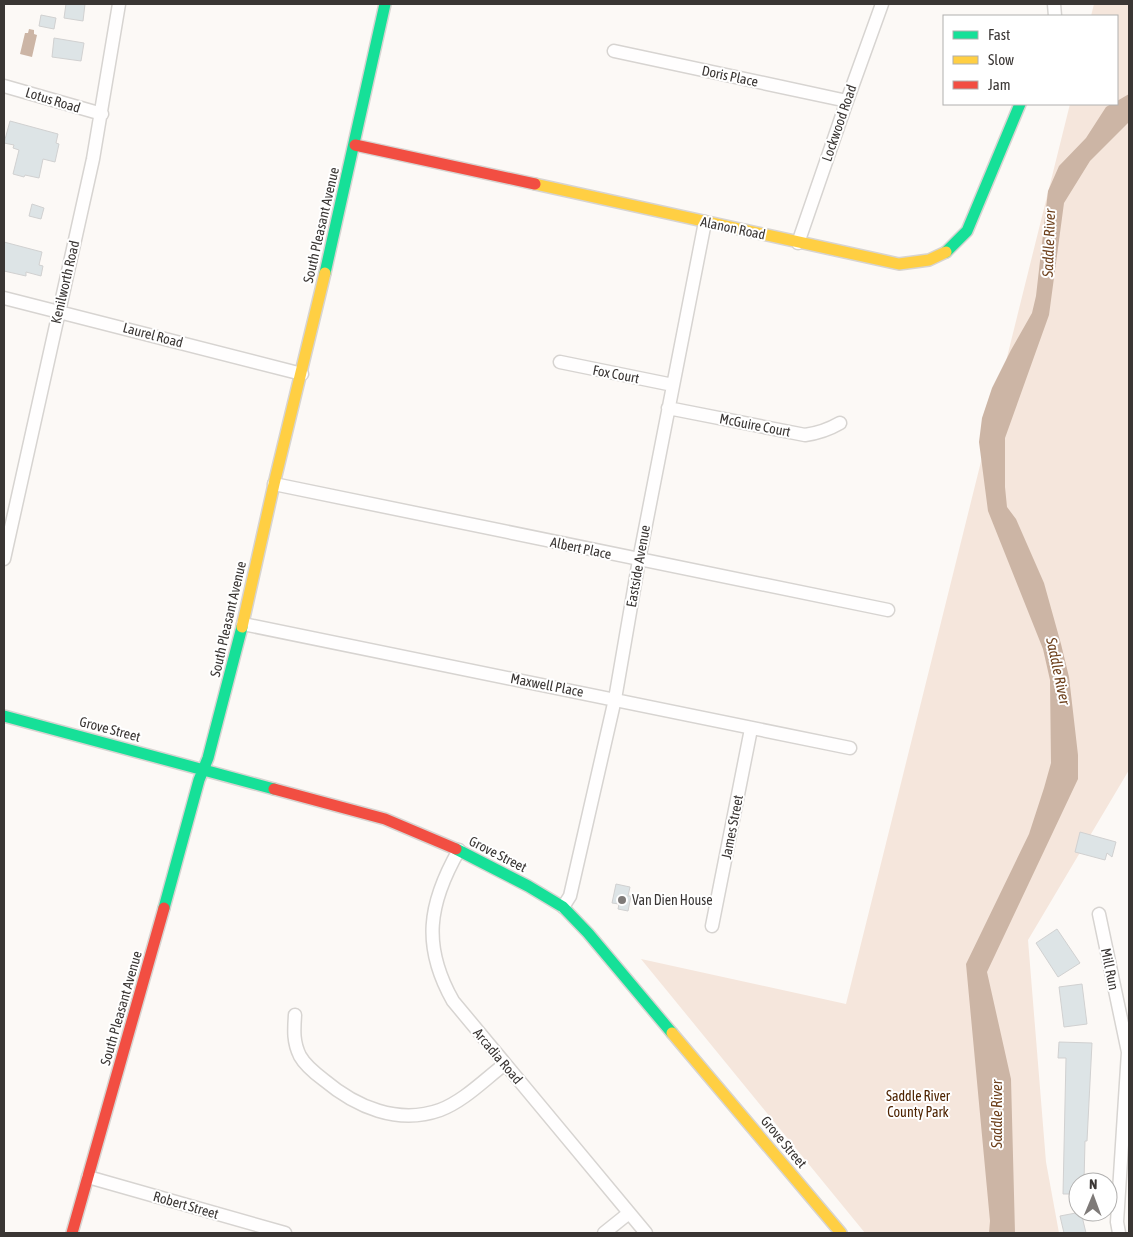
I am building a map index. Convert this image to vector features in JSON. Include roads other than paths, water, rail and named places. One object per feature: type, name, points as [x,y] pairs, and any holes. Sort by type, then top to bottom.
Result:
[{"type":"street","name":"Kenilworth Road","points":[[4,559],[93,158],[102,114],[119,4]]},
{"type":"street","name":"South Pleasant Avenue","points":[[72,1233],[203,770],[208,758],[243,624],[274,484],[302,374],[355,145],[385,4]]},
{"type":"street","name":"Lockwood Road","points":[[798,243],[882,4]]},
{"type":"street","name":"Doris Place","points":[[614,51],[847,101]]},
{"type":"street","name":"Lotus Road","points":[[4,86],[102,114]]},
{"type":"street","name":"Alanon Road","points":[[355,145],[798,243],[899,264],[915,264],[931,260],[946,253],[958,243],[972,221],[1020,105]]},
{"type":"street","name":"Eastside Avenue","points":[[563,907],[570,896],[615,699],[639,560],[705,222]]},
{"type":"street","name":"Laurel Road","points":[[4,298],[302,374]]},
{"type":"street","name":"Fox Court","points":[[560,362],[673,385]]},
{"type":"street","name":"McGuire Court","points":[[668,408],[805,435],[829,430],[840,423]]},
{"type":"street","name":"Albert Place","points":[[274,484],[888,610]]},
{"type":"street","name":"Maxwell Place","points":[[243,624],[850,748]]},
{"type":"street","name":"Grove Street","points":[[4,716],[385,819],[459,850],[528,886],[563,907],[588,933],[841,1233]]},
{"type":"street","name":"James Street","points":[[712,926],[751,729]]},
{"type":"street","name":"Arcadia Road","points":[[459,850],[440,888],[432,926],[436,966],[443,984],[453,1002],[646,1233]]},
{"type":"street","name":"Mill Run","points":[[1099,914],[1128,1053],[1117,1222],[1119,1233]]},
{"type":"street","points":[[295,1015],[294,1037],[298,1050],[301,1057],[316,1074],[358,1104],[384,1113],[405,1116],[421,1115],[440,1110],[454,1103],[505,1064]]},
{"type":"street","name":"Robert Street","points":[[88,1177],[285,1233]]},
{"type":"street","points":[[604,1233],[629,1213]]},
{"type":"water","points":[[29,29],[34,30],[34,34],[37,35],[32,57],[20,54],[25,33],[28,33]]},
{"type":"water","name":"Saddle River","points":[[1129,94],[1129,122],[1090,161],[1064,203],[1049,315],[1005,438],[1007,507],[1016,519],[1044,583],[1069,677],[1078,755],[1078,779],[987,972],[1011,1079],[1015,1233],[989,1233],[990,1221],[966,964],[1029,834],[1044,788],[1051,763],[1050,680],[1043,649],[988,511],[979,442],[982,418],[992,388],[1032,313],[1036,296],[1048,191],[1059,166],[1086,138],[1106,107],[1118,105],[1118,100]]},
{"type":"place","name":"Van Dien House","points":[[622,900]]},
{"type":"park label","name":"Saddle River County Park","points":[[918,1104]]}]
